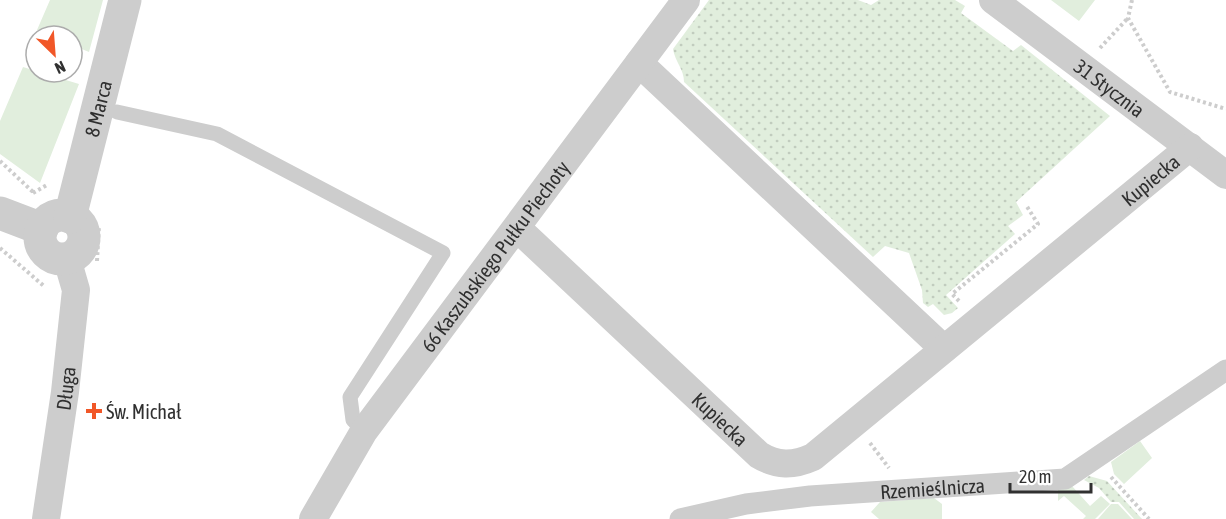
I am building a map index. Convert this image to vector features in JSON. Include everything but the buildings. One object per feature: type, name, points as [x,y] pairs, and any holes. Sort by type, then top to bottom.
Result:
[{"type":"street","name":"8 Marca","points":[[70,223],[125,0]]},
{"type":"street","name":"66 Kaszubskiego Pułku Piechoty","points":[[313,519],[364,431],[686,0]]},
{"type":"street","name":"31 Stycznia","points":[[993,0],[1226,175]]},
{"type":"street","points":[[639,63],[944,349]]},
{"type":"street","name":"Kupiecka","points":[[517,228],[759,455],[775,463],[794,464],[813,457],[1190,147]]},
{"type":"street","points":[[0,213],[70,223]]},
{"type":"street","points":[[70,223],[41,245],[52,257],[82,264]]},
{"type":"street","name":"Długa","points":[[46,519],[65,392],[76,290],[82,264]]},
{"type":"street","name":"Rzemieślnicza","points":[[680,519],[746,504],[1065,478],[1226,370]]},
{"type":"lane","points":[[117,112],[217,134],[443,253],[350,398],[353,420],[364,431]]},
{"type":"path","points":[[1093,56],[1128,18],[1132,0]]},
{"type":"path","points":[[1128,18],[1170,92],[1226,109]]},
{"type":"path","points":[[0,162],[34,193]]},
{"type":"path","points":[[964,306],[952,294],[1038,224],[1026,205]]},
{"type":"path","points":[[70,223],[82,264]]},
{"type":"path","points":[[869,442],[906,490]]},
{"type":"path","points":[[1095,459],[1149,519]]},
{"type":"green space","points":[[50,0],[103,0],[89,52],[84,50],[84,24],[40,24]]},
{"type":"green space","points":[[709,0],[858,0],[871,5],[879,0],[955,0],[965,6],[961,13],[1013,51],[1021,45],[1110,116],[1016,202],[1023,215],[1008,226],[1015,234],[946,295],[958,308],[944,315],[933,304],[928,307],[923,303],[922,290],[909,253],[885,246],[873,257],[684,82],[683,73],[673,49]]},
{"type":"green space","points":[[1051,0],[1095,0],[1079,21]]},
{"type":"green space","points":[[23,67],[24,84],[79,84],[40,183],[0,154],[0,121]]},
{"type":"green space","points":[[1140,441],[1152,458],[1124,484],[1114,474],[1111,462]]},
{"type":"green space","points":[[1089,476],[1107,481],[1142,519],[1134,519],[1119,502],[1111,502],[1099,488],[1084,480]]},
{"type":"green space","points":[[1072,486],[1090,506],[1101,496],[1110,504],[1095,519],[1083,519],[1086,516],[1064,496],[1058,501],[1058,489]]},
{"type":"green space","points":[[934,498],[942,504],[942,519],[879,519],[871,512],[880,502]]},
{"type":"green space","points":[[1111,504],[1118,504],[1132,519],[1098,519]]},
{"type":"place","name":"Św. Michał","points":[[94,411]]}]
